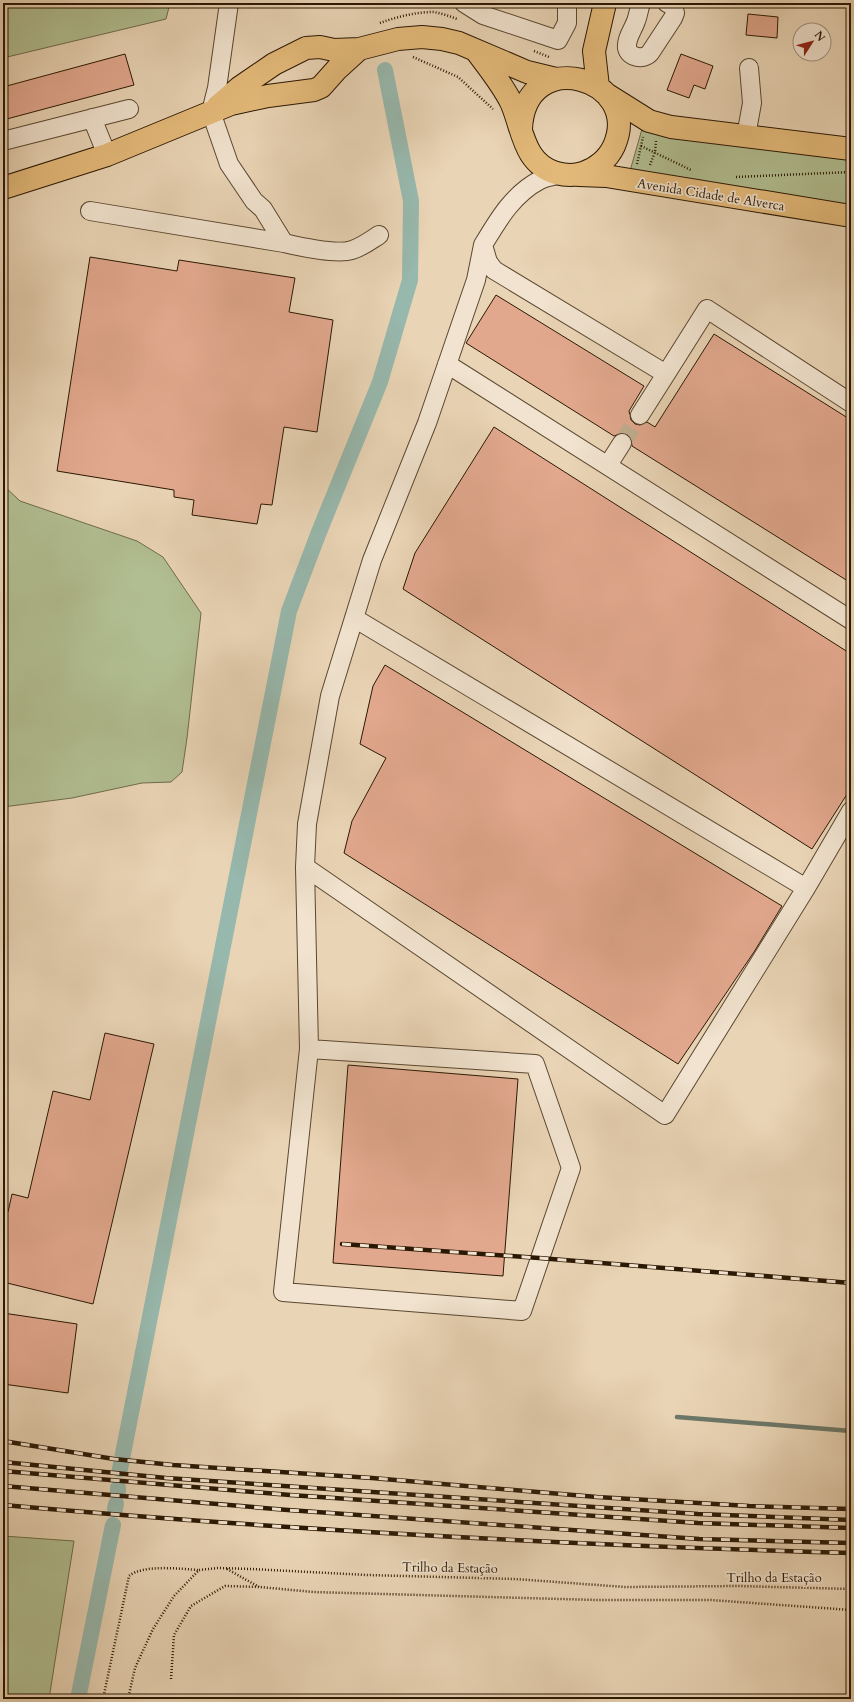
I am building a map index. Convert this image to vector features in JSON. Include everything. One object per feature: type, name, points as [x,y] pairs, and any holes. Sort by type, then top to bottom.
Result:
[{"type":"main road","points":[[521,129],[523,113],[530,98],[546,84],[561,78],[584,65],[594,51],[605,3]]},
{"type":"main road","points":[[211,112],[239,88],[290,54],[306,48],[320,47],[334,50],[359,49],[398,39],[442,39],[459,43],[477,52],[527,72],[583,80],[649,121],[671,127],[851,149]]},
{"type":"main road","points":[[3,188],[107,155],[231,104],[268,96],[314,90],[321,87],[337,69],[359,49]]},
{"type":"main road","points":[[477,52],[502,86],[521,129],[527,150],[541,166],[566,175],[592,170],[608,156],[614,147],[617,136],[617,114],[602,91],[594,51]]},
{"type":"main road","name":"Avenida Cidade de Alverca","points":[[566,175],[606,176],[851,216]]},
{"type":"street","points":[[229,3],[217,88],[211,112],[230,164],[254,201],[263,209],[284,243]]},
{"type":"street","points":[[464,3],[483,15],[558,40],[567,23],[567,3]]},
{"type":"street","points":[[641,3],[636,22],[628,38],[627,44],[627,50],[639,58],[647,56],[650,53],[673,18],[675,13],[673,6],[667,3]]},
{"type":"street","points":[[746,136],[752,103],[749,68]]},
{"type":"street","points":[[3,141],[129,109]]},
{"type":"street","points":[[92,118],[107,155]]},
{"type":"street","points":[[308,1049],[535,1064],[571,1168],[522,1310],[283,1292],[308,1049],[305,867],[307,824],[330,696],[372,560],[427,423],[476,280],[484,245],[503,212],[521,193],[541,179],[566,175]]},
{"type":"street","points":[[90,211],[284,243],[304,248],[343,252],[357,248],[379,235]]},
{"type":"street","points":[[484,245],[488,262],[494,270],[666,374]]},
{"type":"street","points":[[640,415],[708,309],[851,403]]},
{"type":"street","points":[[447,364],[851,620]]},
{"type":"street","points":[[608,465],[622,442]]},
{"type":"street","points":[[354,618],[806,888]]},
{"type":"street","points":[[305,867],[665,1115],[806,888],[851,811]]},
{"type":"path","points":[[644,183],[655,152],[660,124]]},
{"type":"path","points":[[642,146],[693,171]]},
{"type":"path","points":[[731,177],[851,172]]},
{"type":"path","name":"Trilho da Estação","points":[[103,1699],[130,1576],[135,1571],[165,1568],[199,1570],[226,1569],[367,1576],[515,1579],[625,1587],[738,1586],[851,1589]]},
{"type":"path","points":[[226,1569],[260,1587]]},
{"type":"path","points":[[128,1699],[135,1668],[153,1629],[174,1596],[199,1570]]},
{"type":"path","points":[[171,1679],[174,1635],[191,1606],[225,1586],[260,1587],[313,1592],[596,1600],[711,1600],[851,1610]]},
{"type":"green space","points":[[3,3],[170,3],[166,19],[3,58]]},
{"type":"green space","points":[[642,129],[851,157],[851,207],[630,171]]},
{"type":"green space","points":[[3,485],[20,501],[137,541],[163,557],[201,613],[182,772],[171,782],[142,783],[72,798],[3,807]]},
{"type":"green space","points":[[3,1536],[74,1541],[49,1699],[3,1699]]},
{"type":"building","points":[[748,14],[778,17],[777,38],[746,35]]},
{"type":"building","points":[[125,54],[134,85],[3,120],[3,87]]},
{"type":"building","points":[[681,54],[713,66],[705,89],[694,85],[689,98],[667,90]]},
{"type":"building","points":[[90,257],[177,271],[179,260],[295,278],[289,312],[333,320],[317,432],[284,427],[272,505],[261,504],[257,524],[192,515],[194,500],[174,497],[174,490],[57,471]]},
{"type":"building","points":[[496,295],[644,386],[629,411],[631,420],[635,424],[640,425],[647,422],[655,427],[714,334],[851,420],[851,583],[632,446],[631,439],[628,434],[622,433],[614,436],[466,343]]},
{"type":"building","points":[[494,427],[851,654],[851,788],[812,849],[403,589],[415,553]]},
{"type":"building","points":[[385,665],[782,906],[754,952],[678,1064],[344,853],[352,821],[386,758],[360,744],[373,686]]},
{"type":"building","points":[[105,1033],[154,1044],[93,1304],[3,1282],[3,1211],[8,1212],[12,1194],[28,1198],[53,1091],[90,1100]]},
{"type":"building","points":[[348,1065],[518,1079],[503,1276],[333,1263]]},
{"type":"building","points":[[3,1313],[77,1324],[68,1393],[3,1384]]},
{"type":"waterway","points":[[120,1469],[289,611],[319,532],[380,382],[410,280],[411,201],[385,70]]},
{"type":"waterway","points":[[677,1417],[851,1431]]},
{"type":"waterway","points":[[115,1509],[116,1504]]},
{"type":"waterway","points":[[78,1699],[113,1525]]},
{"type":"tunnel","points":[[622,443],[640,415]]},
{"type":"railway","points":[[342,1244],[851,1283]]},
{"type":"railway","points":[[3,1441],[114,1459],[173,1465],[372,1478],[597,1497],[749,1506],[851,1509]]},
{"type":"railway","points":[[3,1462],[166,1478],[698,1514],[851,1520]]},
{"type":"railway","points":[[3,1471],[290,1495],[698,1523],[851,1528]]},
{"type":"railway","points":[[3,1486],[288,1510],[699,1539],[851,1543]]},
{"type":"railway","points":[[3,1505],[321,1529],[639,1546],[851,1553]]}]
